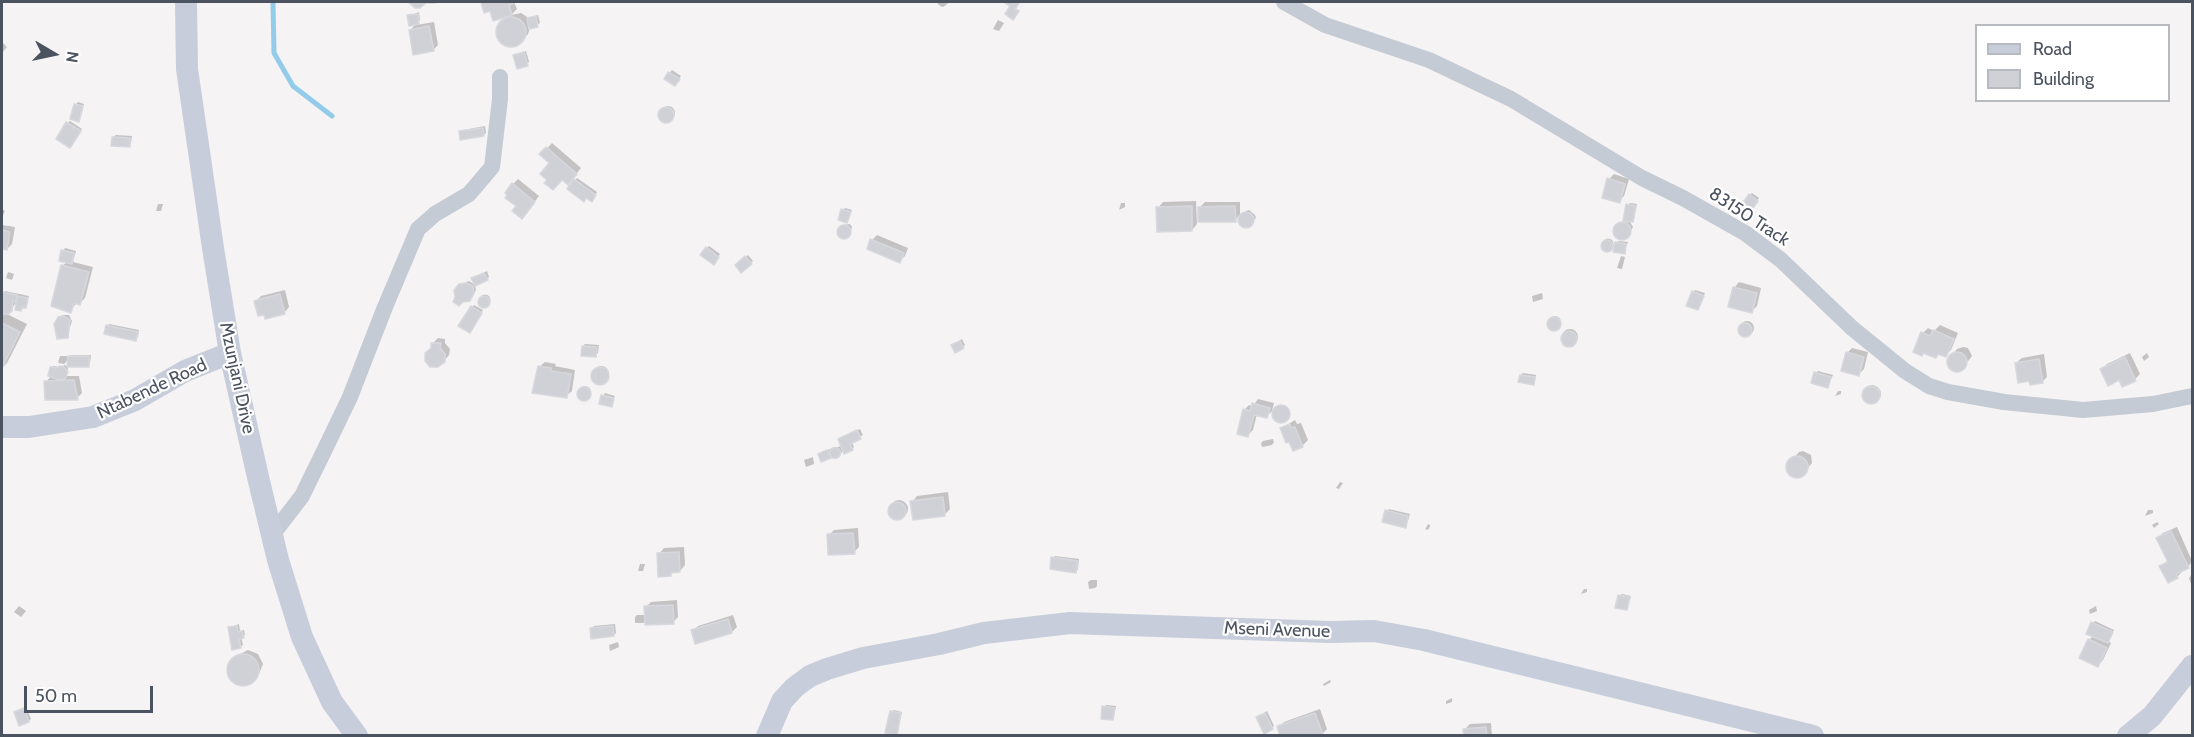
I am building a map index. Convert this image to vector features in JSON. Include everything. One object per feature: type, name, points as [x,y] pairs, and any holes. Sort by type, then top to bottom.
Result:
[{"type":"street","name":"Mzunjani Drive","points":[[186,2],[187,69],[231,353],[272,535],[302,637],[332,702],[357,735]]},
{"type":"street","name":"83150 Track","points":[[1284,2],[1325,25],[1429,60],[1511,99],[1642,178],[1745,233],[1781,260],[1852,328],[1905,371],[1929,386],[1948,392],[2004,402],[2083,410],[2153,404],[2193,396]]},
{"type":"street","points":[[272,535],[302,496],[350,398],[418,229],[435,214],[469,194],[492,167],[500,99],[500,77]]},
{"type":"street","name":"Ntabende Road","points":[[2,427],[40,426],[93,417],[135,400],[185,371],[231,353]]},
{"type":"street","name":"Mseni Avenue","points":[[767,735],[782,701],[810,676],[827,669],[862,658],[984,633],[1070,623],[1374,631],[1492,656],[1813,735]]},
{"type":"street","points":[[2128,735],[2152,716],[2193,666]]},
{"type":"building","points":[[408,2],[436,3],[426,3],[420,8],[415,8]]},
{"type":"building","points":[[481,2],[512,2],[513,4],[509,5],[512,15],[493,21],[490,11],[484,13]]},
{"type":"building","points":[[1006,2],[1020,2],[1015,9],[1019,11],[1013,20],[1005,14],[1010,6]]},
{"type":"building","points":[[418,14],[419,24],[409,26],[407,15]]},
{"type":"building","points":[[536,16],[538,27],[529,29],[527,18]]},
{"type":"building","points":[[511,17],[522,21],[526,32],[522,43],[511,47],[500,43],[496,32],[500,21]]},
{"type":"building","points":[[429,26],[434,51],[413,55],[409,30]]},
{"type":"building","points":[[524,52],[528,66],[517,69],[513,55]]},
{"type":"building","points":[[668,72],[680,79],[675,86],[664,79]]},
{"type":"building","points":[[74,104],[83,106],[79,122],[70,119]]},
{"type":"building","points":[[666,107],[672,109],[674,115],[672,121],[666,123],[660,121],[658,115],[660,109]]},
{"type":"building","points":[[66,122],[81,131],[70,148],[56,139]]},
{"type":"building","points":[[483,128],[484,136],[460,140],[459,131]]},
{"type":"building","points":[[112,137],[130,138],[130,147],[111,146]]},
{"type":"building","points":[[546,147],[577,174],[568,185],[562,180],[553,190],[544,183],[547,180],[540,174],[549,163],[539,154]]},
{"type":"building","points":[[1607,178],[1625,184],[1620,203],[1602,198]]},
{"type":"building","points":[[574,179],[596,195],[592,202],[586,198],[584,202],[567,189]]},
{"type":"building","points":[[512,183],[535,202],[522,219],[512,211],[516,206],[505,198],[507,195],[505,193]]},
{"type":"building","points":[[1749,194],[1758,201],[1751,211],[1742,204]]},
{"type":"building","points":[[1626,204],[1636,206],[1633,222],[1623,221]]},
{"type":"building","points":[[1192,206],[1192,231],[1157,232],[1156,207]]},
{"type":"building","points":[[1235,206],[1236,222],[1198,222],[1198,207]]},
{"type":"building","points":[[841,209],[851,212],[847,223],[838,220]]},
{"type":"building","points":[[1243,212],[1249,212],[1254,220],[1252,226],[1243,228],[1238,223],[1238,217]]},
{"type":"building","points":[[1622,222],[1628,225],[1631,231],[1628,237],[1622,240],[1616,237],[1613,231],[1616,225]]},
{"type":"building","points":[[841,225],[847,225],[851,232],[847,239],[841,239],[837,235],[837,229]]},
{"type":"building","points":[[2,230],[10,232],[7,250],[2,249]]},
{"type":"building","points":[[870,239],[904,253],[900,263],[867,249]]},
{"type":"building","points":[[1609,240],[1613,246],[1609,252],[1605,252],[1601,244]]},
{"type":"building","points":[[1615,242],[1626,244],[1625,254],[1613,252]]},
{"type":"building","points":[[706,247],[719,257],[714,265],[700,255]]},
{"type":"building","points":[[61,250],[74,253],[72,264],[59,261]]},
{"type":"building","points":[[745,256],[752,264],[741,273],[735,265]]},
{"type":"building","points":[[61,265],[89,272],[80,305],[74,303],[71,313],[51,306]]},
{"type":"building","points":[[484,273],[488,280],[475,286],[471,278]]},
{"type":"building","points":[[466,283],[473,286],[474,293],[470,301],[463,302],[459,306],[453,302],[454,290],[459,284]]},
{"type":"building","points":[[1733,287],[1757,293],[1752,313],[1728,307]]},
{"type":"building","points":[[1692,291],[1704,296],[1698,310],[1686,306]]},
{"type":"building","points":[[2,292],[17,295],[9,314],[2,314]]},
{"type":"building","points":[[280,294],[285,314],[265,319],[264,315],[258,316],[254,301]]},
{"type":"building","points":[[17,296],[28,298],[26,308],[22,308],[21,311],[15,310]]},
{"type":"building","points":[[486,296],[490,302],[486,308],[482,308],[478,300]]},
{"type":"building","points":[[471,306],[482,313],[470,333],[458,326]]},
{"type":"building","points":[[63,316],[70,320],[68,338],[57,339],[54,324],[58,317]]},
{"type":"building","points":[[1554,317],[1559,319],[1561,324],[1559,329],[1554,331],[1549,329],[1547,324],[1549,319]]},
{"type":"building","points":[[2,323],[20,332],[2,368]]},
{"type":"building","points":[[1742,323],[1748,323],[1752,330],[1748,337],[1742,337],[1738,333],[1738,327]]},
{"type":"building","points":[[106,325],[138,332],[136,341],[104,334]]},
{"type":"building","points":[[1933,330],[1954,339],[1946,357],[1938,354],[1936,358],[1923,353],[1922,356],[1913,352],[1921,332],[1930,336]]},
{"type":"building","points":[[1566,331],[1572,331],[1577,339],[1575,345],[1566,347],[1561,342],[1561,336]]},
{"type":"building","points":[[960,341],[964,348],[955,353],[951,345]]},
{"type":"building","points":[[431,343],[441,343],[440,348],[445,354],[445,362],[438,367],[430,367],[425,361],[425,353],[431,348]]},
{"type":"building","points":[[582,346],[597,347],[596,357],[581,356]]},
{"type":"building","points":[[1846,352],[1864,357],[1859,376],[1841,371]]},
{"type":"building","points":[[1953,352],[1961,352],[1967,358],[1967,366],[1961,372],[1953,372],[1947,366],[1947,358]]},
{"type":"building","points":[[68,356],[89,356],[89,367],[67,367]]},
{"type":"building","points":[[2125,357],[2136,381],[2122,387],[2119,380],[2108,386],[2100,369]]},
{"type":"building","points":[[2039,359],[2043,383],[2030,385],[2029,381],[2018,383],[2015,363]]},
{"type":"building","points":[[60,366],[68,372],[65,379],[60,380],[48,376],[50,367]]},
{"type":"building","points":[[538,366],[571,374],[567,398],[532,393]]},
{"type":"building","points":[[600,367],[606,370],[609,376],[606,382],[600,385],[594,382],[591,376],[594,370]]},
{"type":"building","points":[[1814,372],[1831,377],[1828,388],[1811,383]]},
{"type":"building","points":[[1520,375],[1535,377],[1534,385],[1518,382]]},
{"type":"building","points":[[74,380],[78,400],[45,400],[44,381]]},
{"type":"building","points":[[1871,386],[1877,389],[1880,395],[1877,401],[1871,404],[1865,401],[1862,395],[1865,389]]},
{"type":"building","points":[[584,387],[589,389],[591,394],[589,399],[584,401],[579,399],[577,394],[579,389]]},
{"type":"building","points":[[601,395],[614,398],[612,407],[599,404]]},
{"type":"building","points":[[1252,403],[1270,408],[1267,418],[1254,415],[1248,437],[1237,434],[1243,409],[1250,411]]},
{"type":"building","points":[[1281,405],[1287,408],[1290,414],[1287,420],[1281,423],[1275,420],[1272,414],[1275,408]]},
{"type":"building","points":[[1290,424],[1291,428],[1295,427],[1303,447],[1293,451],[1289,442],[1286,443],[1280,428]]},
{"type":"building","points":[[857,430],[861,439],[850,444],[853,450],[844,454],[838,439]]},
{"type":"building","points":[[835,447],[841,453],[835,459],[829,453]]},
{"type":"building","points":[[827,450],[831,458],[821,462],[818,454]]},
{"type":"building","points":[[1797,456],[1805,459],[1808,467],[1805,475],[1797,478],[1789,475],[1786,467],[1789,459]]},
{"type":"building","points":[[943,497],[945,516],[913,520],[910,501]]},
{"type":"building","points":[[893,502],[901,502],[906,507],[904,518],[893,520],[888,515],[888,507]]},
{"type":"building","points":[[1385,510],[1408,516],[1406,528],[1382,522]]},
{"type":"building","points":[[2171,531],[2189,568],[2176,574],[2178,578],[2168,583],[2159,566],[2168,562],[2156,538]]},
{"type":"building","points":[[853,533],[855,554],[828,555],[827,534]]},
{"type":"building","points":[[679,552],[680,572],[671,573],[671,576],[658,577],[657,553]]},
{"type":"building","points":[[1051,557],[1078,561],[1076,573],[1050,569]]},
{"type":"building","points":[[1618,595],[1630,597],[1627,610],[1615,608]]},
{"type":"building","points":[[673,605],[674,624],[645,625],[644,606]]},
{"type":"building","points":[[728,619],[732,633],[695,644],[691,630]]},
{"type":"building","points":[[2091,622],[2113,632],[2108,643],[2086,634]]},
{"type":"building","points":[[237,626],[238,632],[242,631],[244,638],[239,639],[241,648],[232,650],[228,627]]},
{"type":"building","points":[[613,626],[614,636],[591,639],[590,628]]},
{"type":"building","points":[[2088,639],[2107,648],[2098,667],[2079,658]]},
{"type":"building","points":[[243,654],[254,659],[259,670],[254,681],[243,686],[232,681],[227,670],[232,659]]},
{"type":"building","points":[[1102,706],[1115,708],[1113,720],[1101,719]]},
{"type":"building","points":[[24,708],[29,722],[19,726],[14,712]]},
{"type":"building","points":[[890,711],[901,713],[897,736],[885,733]]},
{"type":"building","points":[[1265,713],[1273,729],[1264,734],[1256,717]]},
{"type":"building","points":[[1315,713],[1323,735],[1280,736],[1277,726]]},
{"type":"building","points":[[1486,727],[1487,736],[1464,736],[1463,729]]},
{"type":"waterway","points":[[273,2],[274,53],[293,86],[332,116]]}]
